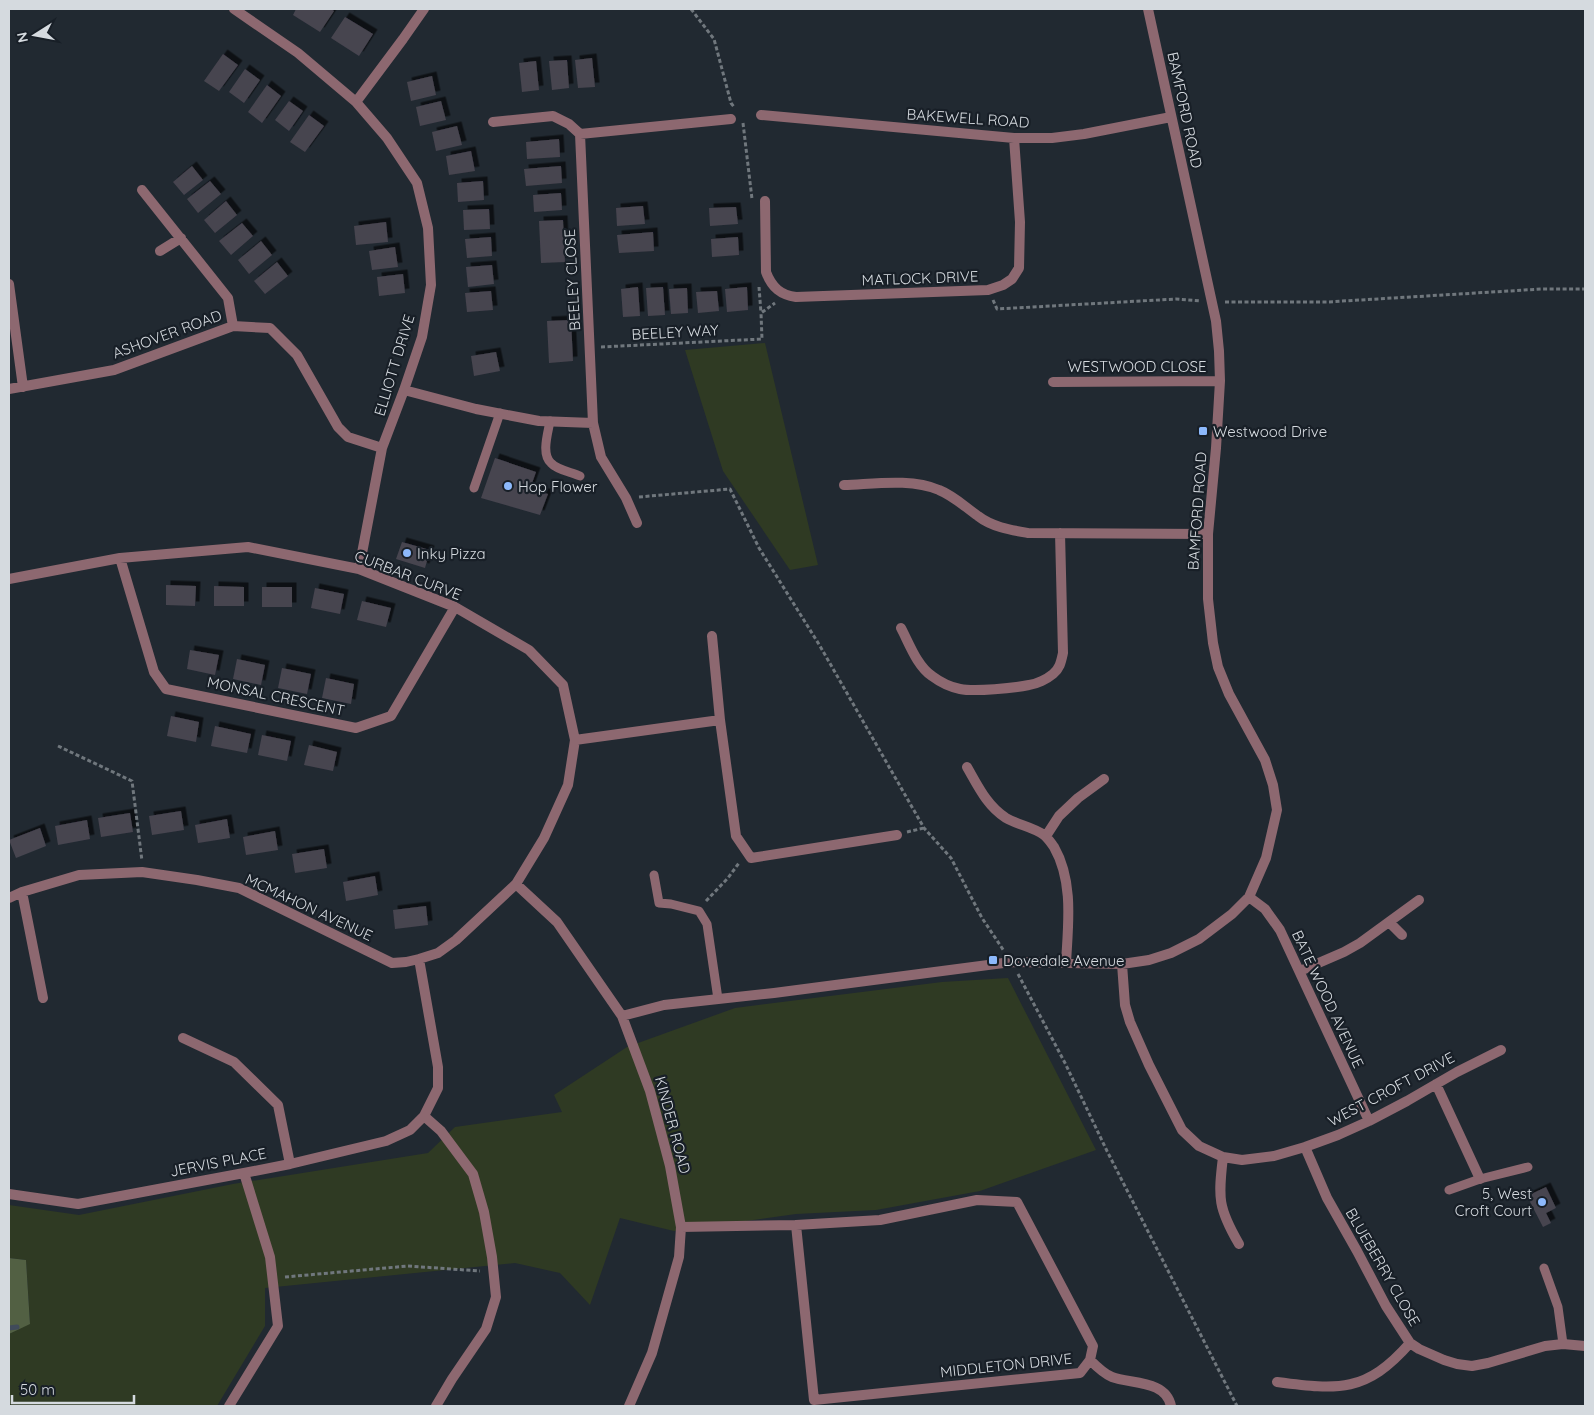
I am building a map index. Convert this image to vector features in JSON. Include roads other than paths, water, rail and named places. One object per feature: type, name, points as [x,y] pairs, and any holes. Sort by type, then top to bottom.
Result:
[{"type":"street","name":"ELLIOTT DRIVE","points":[[234,9],[298,53],[356,102],[387,138],[417,183],[428,228],[431,285],[422,337],[382,448],[359,569]]},
{"type":"street","points":[[356,102],[424,9]]},
{"type":"street","name":"BAMFORD ROAD","points":[[718,999],[1011,962],[1122,964],[1148,960],[1171,953],[1199,939],[1225,920],[1249,897],[1266,858],[1277,810],[1273,785],[1265,760],[1229,694],[1218,667],[1208,599],[1208,534],[1220,381],[1220,351],[1216,322],[1148,9]]},
{"type":"street","name":"BAKEWELL ROAD","points":[[761,115],[1014,138],[1052,138],[1084,134],[1171,117]]},
{"type":"street","points":[[494,122],[553,116],[569,124],[580,134],[731,119]]},
{"type":"street","name":"BEELEY CLOSE","points":[[580,134],[593,424],[601,457],[626,498],[637,523]]},
{"type":"street","name":"MATLOCK DRIVE","points":[[765,201],[766,272],[770,282],[785,295],[796,297],[988,290],[1003,285],[1012,279],[1019,268],[1020,222],[1014,138]]},
{"type":"street","points":[[142,190],[228,298],[233,326]]},
{"type":"street","points":[[160,251],[181,238]]},
{"type":"street","points":[[9,284],[23,387]]},
{"type":"street","name":"ASHOVER ROAD","points":[[9,389],[114,370],[233,326],[270,328],[297,354],[338,427],[348,437],[382,448]]},
{"type":"street","name":"WESTWOOD CLOSE","points":[[1053,382],[1220,381]]},
{"type":"street","points":[[404,390],[500,414],[550,421],[593,424]]},
{"type":"street","points":[[844,485],[905,483],[925,486],[938,490],[965,505],[979,517],[1010,530],[1028,533],[1208,534]]},
{"type":"street","points":[[901,628],[920,663],[930,675],[945,684],[960,689],[979,690],[1028,685],[1038,683],[1052,675],[1060,666],[1064,653],[1060,534]]},
{"type":"street","name":"CURBAR CURVE","points":[[9,579],[120,558],[248,546],[359,569],[455,607],[529,650],[563,685],[575,740],[568,785],[544,838],[516,884]]},
{"type":"street","name":"MONSAL CRESCENT","points":[[120,558],[154,672],[166,689],[356,728],[390,716],[455,607]]},
{"type":"street","points":[[712,636],[720,720],[736,836],[751,858],[897,835]]},
{"type":"street","points":[[575,740],[720,720]]},
{"type":"street","points":[[968,767],[993,809],[1007,819],[1046,836],[1059,856],[1066,882],[1068,908],[1066,963]]},
{"type":"street","points":[[1046,836],[1059,816],[1078,798],[1104,779]]},
{"type":"street","name":"MCMAHON AVENUE","points":[[9,898],[22,892],[80,875],[142,872],[239,888],[392,963],[406,962],[438,953],[456,940],[516,884]]},
{"type":"street","name":"KINDER ROAD","points":[[516,884],[557,922],[622,1016],[650,1091],[670,1166],[681,1226],[679,1256],[652,1353],[629,1406]]},
{"type":"street","points":[[22,892],[43,998]]},
{"type":"street","name":"BATE WOOD AVENUE","points":[[1249,897],[1265,909],[1280,930],[1369,1121]]},
{"type":"street","points":[[1300,971],[1360,943],[1419,900]]},
{"type":"street","points":[[1389,922],[1402,935]]},
{"type":"street","points":[[419,959],[438,1067],[438,1088],[424,1116],[441,1131],[473,1174],[484,1212],[494,1272],[496,1297],[486,1329],[436,1406]]},
{"type":"street","name":"WEST CROFT DRIVE","points":[[1122,964],[1125,1005],[1130,1022],[1149,1065],[1182,1130],[1199,1146],[1223,1158],[1242,1160],[1260,1158],[1305,1148],[1369,1121],[1501,1050]]},
{"type":"street","points":[[622,1016],[664,1005],[718,999]]},
{"type":"street","points":[[183,1038],[234,1062],[278,1105],[290,1164]]},
{"type":"street","points":[[1436,1084],[1480,1178]]},
{"type":"street","name":"JERVIS PLACE","points":[[9,1194],[78,1204],[244,1174],[386,1141],[410,1130],[424,1116]]},
{"type":"street","name":"BLUEBERRY CLOSE","points":[[1305,1148],[1327,1198],[1358,1251],[1386,1306],[1410,1343],[1444,1360],[1472,1366],[1545,1346],[1563,1344],[1585,1346]]},
{"type":"street","points":[[1223,1158],[1220,1194],[1222,1206],[1227,1223],[1239,1244]]},
{"type":"street","points":[[229,1406],[278,1326],[270,1257],[244,1174]]},
{"type":"street","name":"MIDDLETON DRIVE","points":[[681,1226],[796,1226],[880,1220],[977,1200],[1018,1202],[1093,1346],[1090,1360],[1080,1373],[814,1400],[796,1226]]},
{"type":"street","points":[[1277,1382],[1330,1388],[1348,1385],[1384,1370],[1410,1343]]},
{"type":"street","points":[[1090,1360],[1111,1377],[1157,1388],[1170,1400],[1171,1406]]},
{"type":"lane","points":[[474,488],[500,414]]},
{"type":"lane","points":[[550,421],[546,449],[547,459],[555,466],[580,476]]},
{"type":"lane","points":[[654,874],[659,903],[700,911],[707,924],[718,999]]},
{"type":"lane","points":[[1449,1190],[1480,1178],[1528,1167]]},
{"type":"lane","points":[[1544,1268],[1558,1307],[1563,1344]]},
{"type":"waterway","points":[[9,1328],[17,1327]]},
{"type":"place","name":"Westwood Drive","points":[[1203,431]]},
{"type":"place","name":"Hop Flower","points":[[508,486]]},
{"type":"place","name":"Inky Pizza","points":[[407,553]]},
{"type":"place","name":"Dovedale Avenue","points":[[993,960]]},
{"type":"place","name":"5, West Croft Court","points":[[1542,1202]]}]
